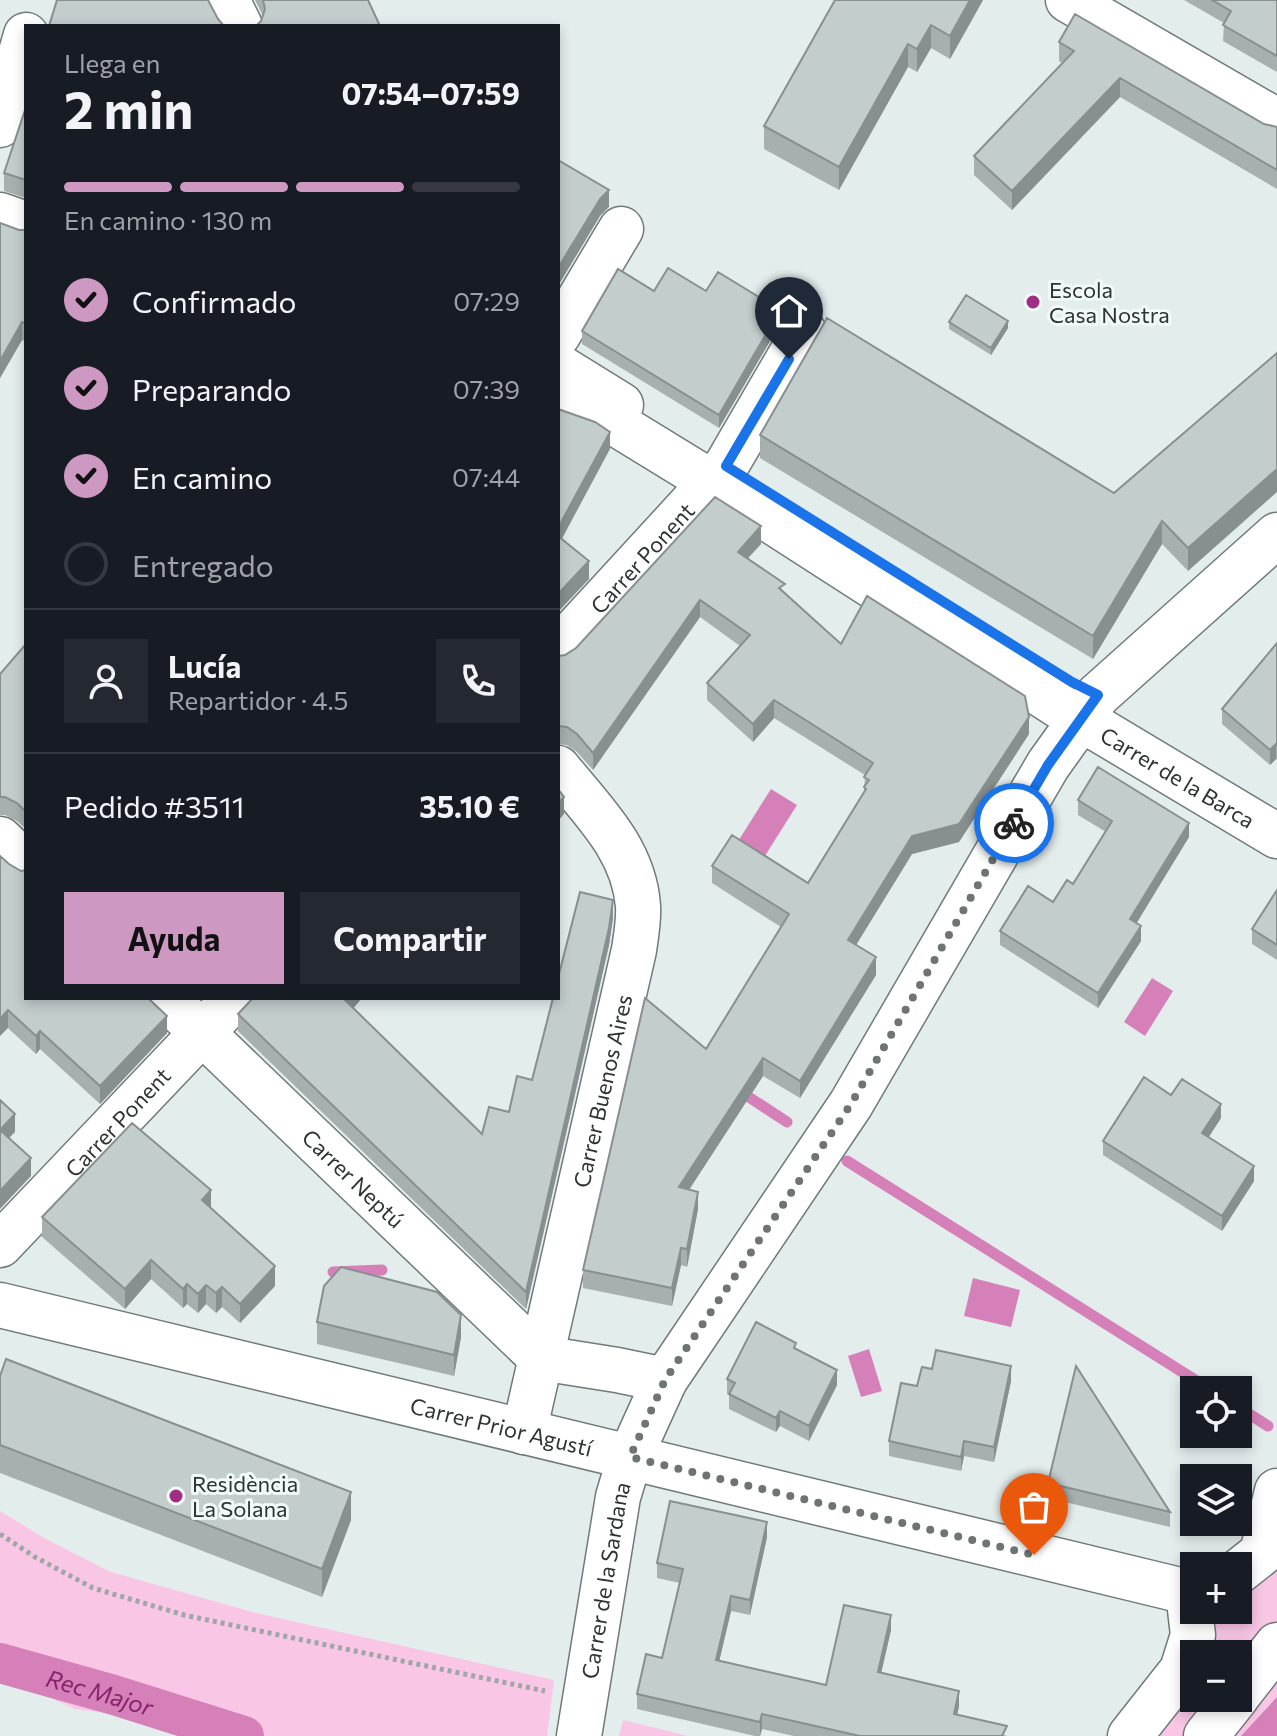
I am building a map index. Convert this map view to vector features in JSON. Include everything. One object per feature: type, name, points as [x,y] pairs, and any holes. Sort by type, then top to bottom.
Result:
[{"type":"street","points":[[29,24],[36,0]]},
{"type":"street","points":[[227,0],[239,24]]},
{"type":"street","points":[[1076,2],[1277,121]]},
{"type":"street","points":[[0,125],[24,42]]},
{"type":"street","points":[[0,215],[24,223]]},
{"type":"street","points":[[560,332],[621,229]]},
{"type":"street","name":"Carrer Ponent","points":[[560,647],[718,474],[804,332]]},
{"type":"street","points":[[560,367],[633,412],[718,474]]},
{"type":"street","points":[[560,403],[605,417],[718,474]]},
{"type":"street","name":"Carrer de la Barca","points":[[718,474],[1042,695],[1090,706],[1277,836]]},
{"type":"street","name":"Carrer de la Sardana","points":[[580,1732],[611,1532],[630,1457],[665,1380],[851,1104],[1048,765],[1090,706],[1277,535]]},
{"type":"street","name":"Carrer Buenos Aires","points":[[524,1432],[634,950],[638,907],[630,865],[615,837],[560,770]]},
{"type":"street","name":"Carrer Neptú","points":[[168,1000],[541,1358]]},
{"type":"street","name":"Carrer Ponent","points":[[0,1245],[233,1000]]},
{"type":"street","name":"Carrer Prior Agustí","points":[[0,1305],[1180,1588]]},
{"type":"street","points":[[541,1358],[665,1380]]},
{"type":"street","points":[[1252,1561],[1262,1553],[1277,1491]]},
{"type":"street","points":[[1130,1736],[1182,1670],[1193,1635],[1192,1624]]},
{"type":"street","points":[[1252,1678],[1277,1645]]},
{"type":"street","points":[[1206,1736],[1225,1712]]},
{"type":"path","points":[[0,1534],[93,1588],[184,1615],[560,1695],[556,1722],[580,1732]]},
{"type":"shaded area","points":[[771,789],[797,805],[763,859],[737,843]]},
{"type":"shaded area","points":[[1152,978],[1173,991],[1145,1036],[1124,1022]]},
{"type":"shaded area","points":[[973,1278],[1020,1290],[1011,1327],[964,1316]]},
{"type":"shaded area","points":[[869,1349],[882,1391],[861,1397],[848,1356]]},
{"type":"shaded area","points":[[0,1511],[44,1538],[111,1572],[256,1613],[554,1680],[547,1736],[183,1736],[130,1716],[75,1709],[0,1675]]},
{"type":"shaded area","points":[[1277,1547],[1277,1697],[1241,1736],[1143,1736],[1180,1684],[1180,1712],[1252,1712],[1252,1640],[1212,1640],[1216,1635],[1216,1624],[1252,1624],[1252,1590]]},
{"type":"shaded area","points":[[1277,1697],[1277,1736],[1241,1736]]},
{"type":"shaded area","points":[[623,1720],[688,1736],[619,1736]]},
{"type":"building","points":[[57,0],[208,0],[222,24],[50,24]]},
{"type":"building","points":[[263,0],[368,0],[379,24],[258,24],[265,9]]},
{"type":"building","points":[[835,0],[970,0],[950,36],[931,25],[917,49],[908,44],[839,167],[764,126]]},
{"type":"building","points":[[1212,0],[1277,0],[1277,56],[1223,25],[1231,11]]},
{"type":"building","points":[[1075,14],[1264,124],[1277,127],[1277,170],[1120,78],[1012,191],[974,156],[1074,51],[1059,42]]},
{"type":"building","points":[[24,113],[24,179],[4,173]]},
{"type":"building","points":[[560,161],[609,190],[600,199],[560,265]]},
{"type":"building","points":[[0,223],[24,230],[24,323],[0,361]]},
{"type":"building","points":[[668,268],[706,291],[718,272],[780,310],[719,415],[582,331],[618,269],[654,291]]},
{"type":"building","points":[[966,295],[1008,321],[991,348],[949,322]]},
{"type":"building","points":[[827,318],[1114,493],[1277,353],[1277,469],[1188,548],[1162,521],[1093,636],[760,435]]},
{"type":"building","points":[[560,410],[595,422],[610,432],[560,524]]},
{"type":"building","points":[[715,497],[761,526],[738,552],[785,584],[779,588],[841,644],[867,596],[1025,696],[1029,717],[959,824],[912,836],[848,940],[876,957],[800,1081],[763,1058],[679,1187],[698,1192],[687,1249],[681,1248],[672,1288],[583,1270],[645,998],[706,1049],[789,914],[712,866],[732,835],[808,883],[866,789],[864,787],[869,780],[864,777],[873,763],[774,700],[753,724],[707,683],[750,635],[700,600],[593,753],[577,734],[560,726],[560,656],[576,648]]},
{"type":"building","points":[[560,538],[589,561],[560,592]]},
{"type":"building","points":[[1277,643],[1277,746],[1270,750],[1222,709]]},
{"type":"building","points":[[24,646],[24,810],[17,803],[0,797],[0,674]]},
{"type":"building","points":[[1098,767],[1189,823],[1130,919],[1141,926],[1098,993],[1000,931],[1028,886],[1053,902],[1067,880],[1073,884],[1112,821],[1078,800]]},
{"type":"building","points":[[0,856],[24,870],[24,1000],[150,1000],[167,1016],[100,1086],[40,1031],[36,1036],[8,1010],[0,1019]]},
{"type":"building","points":[[1277,890],[1277,945],[1252,929]]},
{"type":"building","points":[[580,892],[613,900],[526,1292],[238,1014],[251,1000],[345,1000],[482,1134],[489,1107],[509,1112],[517,1076],[532,1080],[552,1000],[560,1000],[560,970]]},
{"type":"building","points":[[1144,1077],[1171,1095],[1182,1079],[1221,1104],[1202,1133],[1254,1166],[1222,1216],[1103,1141]]},
{"type":"building","points":[[0,1100],[15,1114],[0,1130]]},
{"type":"building","points":[[132,1123],[211,1190],[202,1200],[275,1266],[240,1304],[222,1287],[216,1293],[206,1285],[198,1294],[187,1284],[183,1289],[151,1260],[125,1289],[42,1217]]},
{"type":"building","points":[[0,1130],[31,1158],[0,1191]]},
{"type":"building","points":[[341,1267],[437,1292],[461,1315],[454,1355],[317,1322],[324,1286]]},
{"type":"building","points":[[756,1322],[796,1343],[794,1348],[837,1370],[809,1426],[780,1411],[776,1418],[729,1394],[735,1383],[727,1379]]},
{"type":"building","points":[[936,1350],[1011,1366],[994,1447],[964,1441],[961,1457],[889,1441],[901,1383],[917,1386],[922,1367],[932,1369]]},
{"type":"building","name":"Residència La Solana","points":[[6,1359],[351,1492],[322,1569],[0,1445],[0,1376]]},
{"type":"building","points":[[1076,1366],[1170,1512],[1048,1483]]},
{"type":"building","points":[[670,1501],[767,1522],[750,1600],[731,1596],[716,1660],[826,1685],[844,1605],[891,1615],[878,1672],[959,1691],[954,1714],[1007,1726],[1002,1736],[860,1736],[762,1714],[760,1722],[637,1694],[646,1654],[662,1658],[683,1569],[657,1563]]},
{"type":"waterway","points":[[738,1090],[787,1122]]},
{"type":"waterway","points":[[847,1161],[1189,1376]]},
{"type":"waterway","points":[[333,1272],[382,1270]]},
{"type":"waterway","points":[[1252,1416],[1268,1426]]},
{"type":"waterway","name":"Rec Major","points":[[0,1663],[244,1736]]},
{"type":"way so far","points":[[1014,823],[851,1104],[665,1380],[630,1457],[1034,1555]]},
{"type":"place","name":"Escola Casa Nostra","points":[[1033,302]]},
{"type":"place","name":"Residència La Solana","points":[[176,1496]]},
{"type":"route","points":[[789,359],[726,466],[1072,682],[1098,695],[1048,765],[1014,823]]}]
